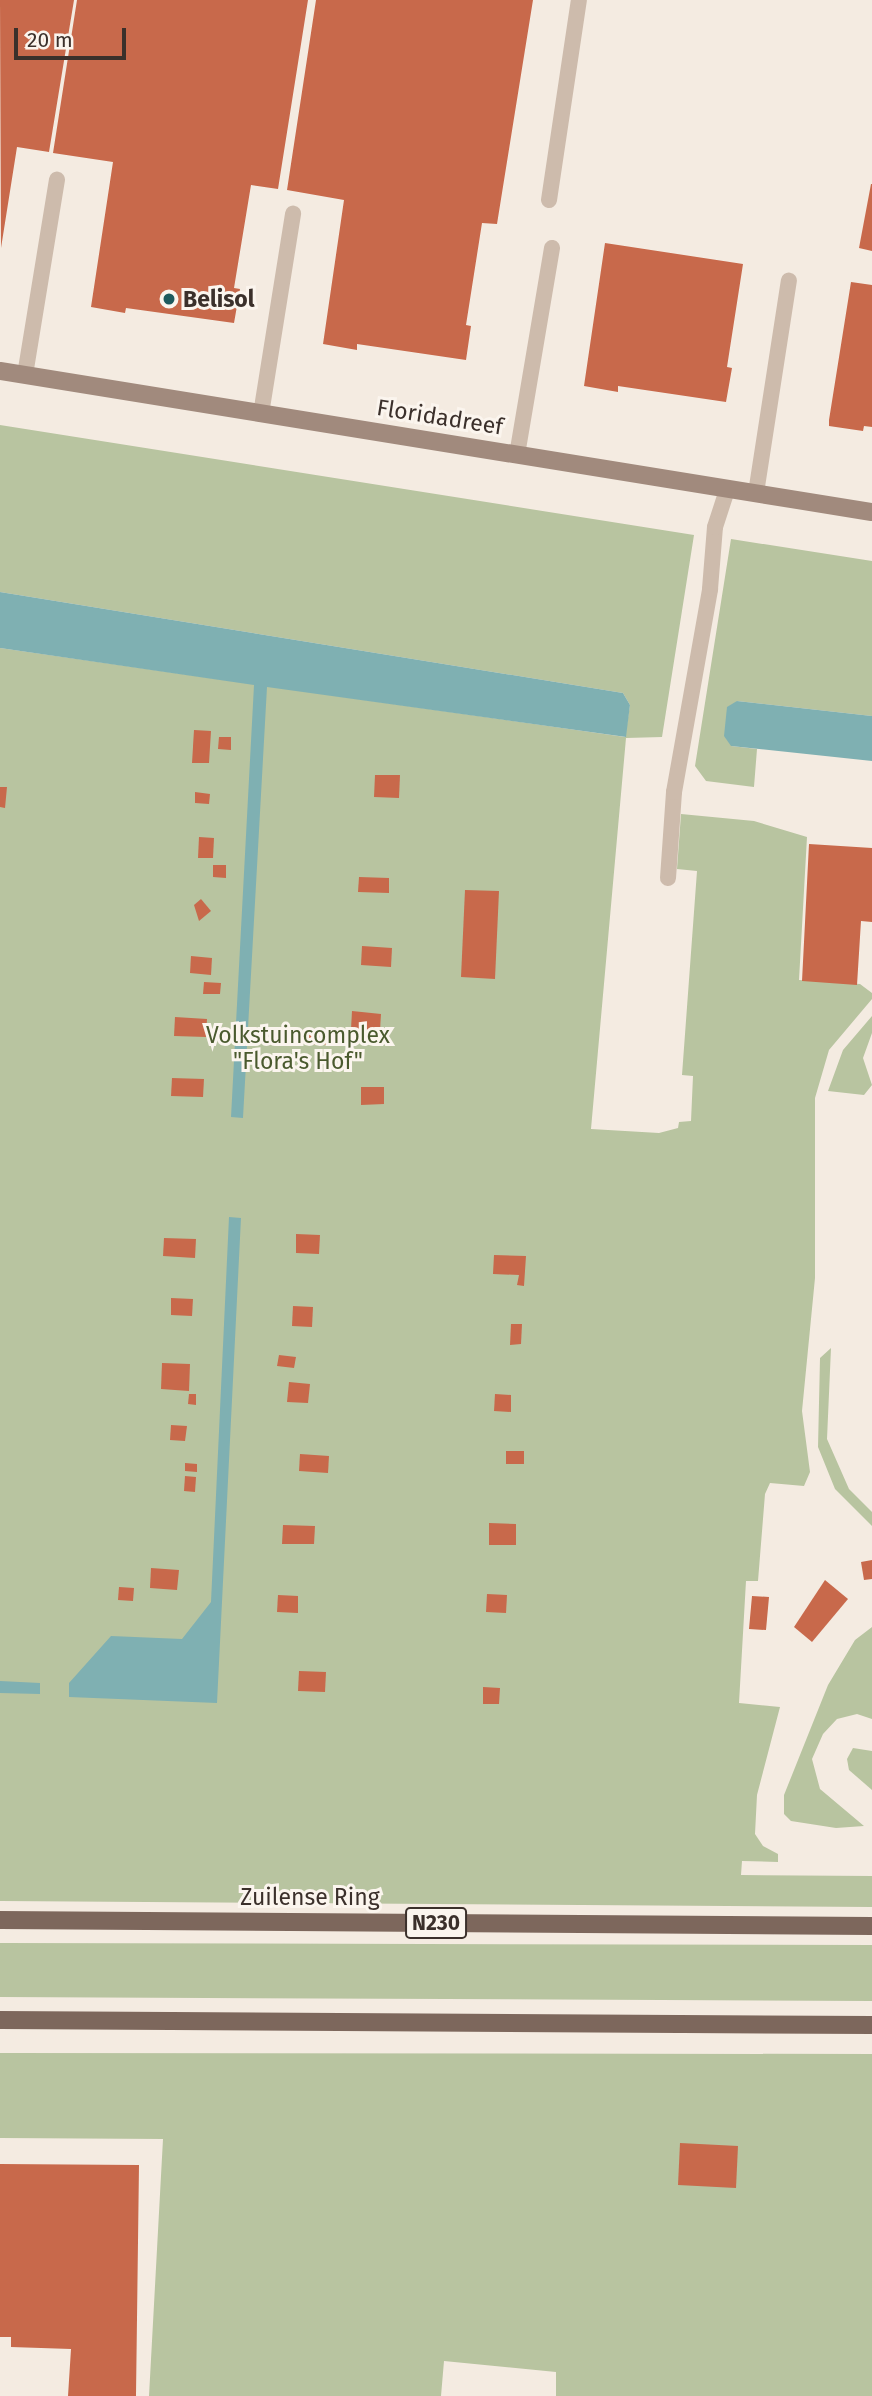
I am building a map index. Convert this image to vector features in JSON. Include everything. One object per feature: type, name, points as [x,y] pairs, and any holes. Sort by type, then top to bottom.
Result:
[{"type":"main road","name":"Zuilense Ring","points":[[0,1920],[872,1926]]},
{"type":"main road","points":[[0,2020],[872,2025]]},
{"type":"street","name":"Floridadreef","points":[[0,371],[872,512]]},
{"type":"lane","points":[[549,200],[579,0]]},
{"type":"lane","points":[[24,375],[57,180]]},
{"type":"lane","points":[[261,414],[293,214]]},
{"type":"lane","points":[[517,455],[552,248]]},
{"type":"lane","points":[[755,493],[789,282]]},
{"type":"lane","points":[[668,878],[674,792],[710,589],[715,527],[727,489]]},
{"type":"green space","name":"Volkstuincomplex \"Flora's Hof\"","points":[[0,425],[694,535],[662,737],[626,738],[591,1129],[659,1133],[678,1128],[679,1122],[691,1121],[693,1076],[682,1075],[697,871],[677,869],[681,814],[754,821],[807,837],[799,980],[860,984],[872,993],[872,999],[829,1050],[815,1098],[815,1278],[802,1411],[810,1472],[804,1486],[770,1483],[765,1494],[758,1581],[746,1581],[739,1703],[780,1707],[757,1795],[755,1834],[763,1846],[778,1854],[778,1862],[742,1861],[741,1875],[872,1876],[872,1907],[0,1901],[0,648],[625,737],[630,705],[623,693],[0,592]]},
{"type":"green space","points":[[731,539],[872,561],[872,716],[737,701],[731,746],[757,749],[754,787],[706,781],[695,766]]},
{"type":"green space","points":[[872,1016],[872,1033],[863,1058],[872,1085],[864,1095],[828,1091],[843,1050]]},
{"type":"green space","points":[[831,1348],[827,1439],[849,1489],[872,1512],[872,1526],[835,1489],[818,1447],[820,1358]]},
{"type":"green space","points":[[872,1627],[872,1719],[857,1714],[837,1719],[823,1734],[812,1759],[820,1789],[864,1826],[836,1828],[791,1821],[784,1814],[784,1795],[828,1685],[855,1640]]},
{"type":"green space","points":[[853,1748],[872,1751],[872,1790],[849,1770],[847,1759]]},
{"type":"green space","points":[[0,1943],[872,1945],[872,2001],[0,1997]]},
{"type":"green space","points":[[0,2053],[872,2054],[872,2396],[556,2396],[556,2372],[444,2361],[441,2396],[149,2396],[163,2139],[0,2138]]},
{"type":"water","points":[[0,592],[623,693],[630,705],[626,737],[267,687],[243,1118],[231,1117],[254,685],[0,648]]},
{"type":"water","points":[[737,701],[872,716],[872,761],[731,746],[724,736],[727,707]]},
{"type":"water","points":[[229,1217],[241,1218],[217,1703],[69,1697],[69,1683],[111,1636],[182,1639],[211,1602]]},
{"type":"water","points":[[0,1681],[40,1683],[40,1694],[0,1693]]},
{"type":"building","points":[[0,0],[74,0],[49,152],[17,147],[1,248]]},
{"type":"building","points":[[77,0],[308,0],[278,189],[251,185],[234,288],[240,289],[234,323],[126,308],[125,313],[91,307],[113,162],[53,153]]},
{"type":"building","points":[[316,0],[533,0],[497,224],[482,223],[466,325],[471,326],[466,360],[357,344],[357,350],[323,344],[344,200],[287,190]]},
{"type":"building","points":[[872,184],[872,251],[859,248]]},
{"type":"building","points":[[605,243],[743,264],[727,367],[732,368],[726,402],[618,386],[618,392],[584,386]]},
{"type":"building","points":[[851,282],[872,285],[872,427],[864,426],[863,431],[829,426]]},
{"type":"building","points":[[194,730],[211,731],[209,763],[192,763]]},
{"type":"building","points":[[219,737],[231,737],[231,750],[218,749]]},
{"type":"building","points":[[375,775],[400,775],[399,798],[374,797]]},
{"type":"building","points":[[0,787],[7,787],[5,808],[0,807]]},
{"type":"building","points":[[195,792],[210,794],[209,804],[195,803]]},
{"type":"building","points":[[199,837],[214,838],[213,858],[198,858]]},
{"type":"building","points":[[809,844],[872,848],[872,922],[861,921],[857,985],[802,981]]},
{"type":"building","points":[[213,865],[226,865],[226,878],[213,877]]},
{"type":"building","points":[[359,877],[389,878],[389,893],[358,892]]},
{"type":"building","points":[[465,890],[499,891],[495,979],[461,977]]},
{"type":"building","points":[[201,899],[211,911],[199,921],[194,905]]},
{"type":"building","points":[[362,946],[392,948],[391,967],[361,965]]},
{"type":"building","points":[[191,956],[212,958],[211,975],[190,973]]},
{"type":"building","points":[[204,982],[221,983],[220,994],[203,994]]},
{"type":"building","points":[[352,1011],[381,1014],[380,1031],[351,1029]]},
{"type":"building","points":[[175,1017],[207,1019],[206,1037],[174,1036]]},
{"type":"building","points":[[306,1029],[336,1031],[335,1045],[305,1044]]},
{"type":"building","points":[[172,1078],[204,1079],[203,1097],[171,1096]]},
{"type":"building","points":[[361,1087],[384,1087],[384,1104],[361,1105]]},
{"type":"building","points":[[296,1234],[320,1235],[319,1254],[296,1253]]},
{"type":"building","points":[[164,1238],[196,1239],[195,1258],[163,1256]]},
{"type":"building","points":[[494,1255],[526,1256],[524,1286],[517,1285],[519,1275],[493,1274]]},
{"type":"building","points":[[171,1298],[193,1299],[192,1316],[171,1315]]},
{"type":"building","points":[[293,1306],[313,1307],[312,1327],[292,1326]]},
{"type":"building","points":[[511,1324],[522,1324],[521,1344],[510,1345]]},
{"type":"building","points":[[279,1355],[296,1357],[294,1368],[277,1366]]},
{"type":"building","points":[[162,1363],[190,1364],[189,1391],[161,1389]]},
{"type":"building","points":[[289,1382],[310,1384],[308,1403],[287,1402]]},
{"type":"building","points":[[189,1394],[196,1394],[196,1405],[188,1404]]},
{"type":"building","points":[[495,1394],[511,1395],[511,1412],[494,1411]]},
{"type":"building","points":[[171,1425],[187,1426],[185,1441],[170,1440]]},
{"type":"building","points":[[506,1451],[524,1451],[524,1464],[506,1464]]},
{"type":"building","points":[[300,1454],[329,1456],[328,1473],[299,1471]]},
{"type":"building","points":[[185,1463],[197,1464],[197,1472],[185,1471]]},
{"type":"building","points":[[185,1476],[196,1477],[195,1492],[184,1491]]},
{"type":"building","points":[[489,1523],[516,1524],[516,1545],[489,1545]]},
{"type":"building","points":[[283,1525],[315,1526],[314,1544],[282,1544]]},
{"type":"building","points":[[872,1560],[872,1579],[864,1580],[861,1562]]},
{"type":"building","points":[[151,1568],[179,1570],[177,1590],[150,1588]]},
{"type":"building","points":[[825,1580],[848,1599],[812,1642],[794,1627]]},
{"type":"building","points":[[119,1587],[134,1588],[133,1601],[118,1600]]},
{"type":"building","points":[[487,1594],[507,1595],[506,1613],[486,1612]]},
{"type":"building","points":[[278,1595],[298,1596],[298,1613],[277,1612]]},
{"type":"building","points":[[752,1596],[769,1597],[766,1630],[749,1629]]},
{"type":"building","points":[[299,1671],[326,1672],[325,1692],[298,1691]]},
{"type":"building","points":[[483,1687],[500,1688],[499,1704],[483,1704]]},
{"type":"building","points":[[680,2143],[738,2146],[736,2188],[678,2185]]},
{"type":"building","points":[[0,2164],[139,2165],[136,2396],[68,2396],[71,2349],[11,2347],[11,2337],[0,2337]]},
{"type":"place","name":"Belisol","points":[[169,299]]}]
